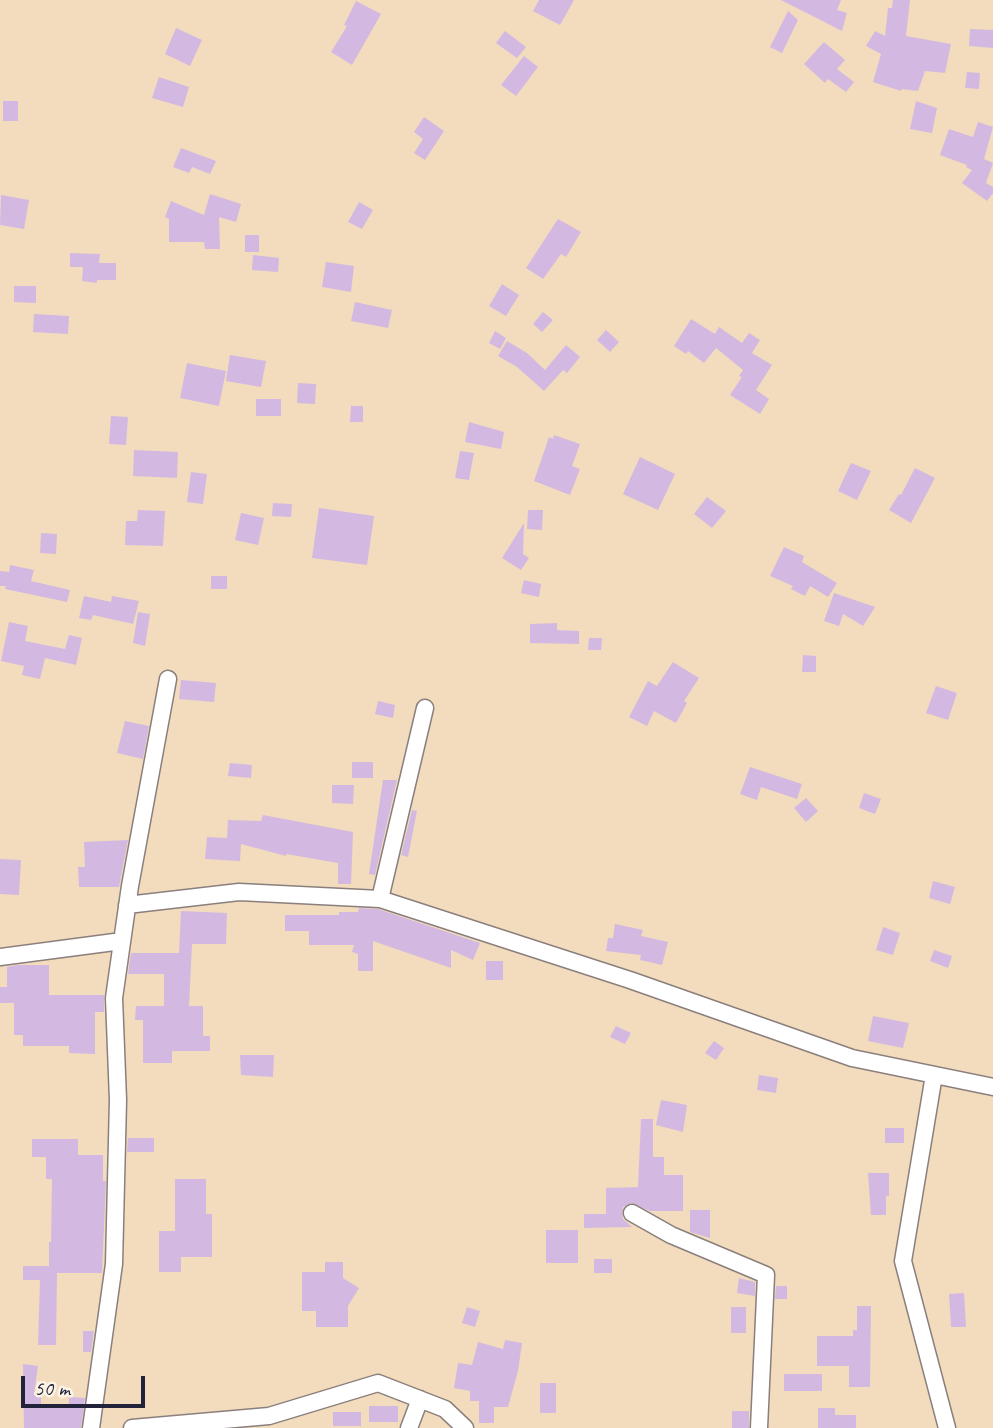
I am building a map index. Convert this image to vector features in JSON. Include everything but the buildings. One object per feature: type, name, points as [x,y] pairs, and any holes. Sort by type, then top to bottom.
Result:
[{"type":"street","points":[[91,1428],[114,1265],[118,1100],[114,998],[127,905],[168,679]]},
{"type":"street","points":[[380,899],[425,708]]},
{"type":"street","points":[[127,905],[239,892],[380,899],[630,980],[852,1058],[993,1087]]},
{"type":"street","points":[[0,957],[122,940]]},
{"type":"street","points":[[934,1075],[903,1261],[947,1428]]},
{"type":"street","points":[[632,1213],[671,1235],[766,1275],[758,1428]]},
{"type":"street","points":[[132,1428],[269,1416],[378,1383],[445,1409],[465,1428]]},
{"type":"street","points":[[409,1428],[420,1399]]}]
